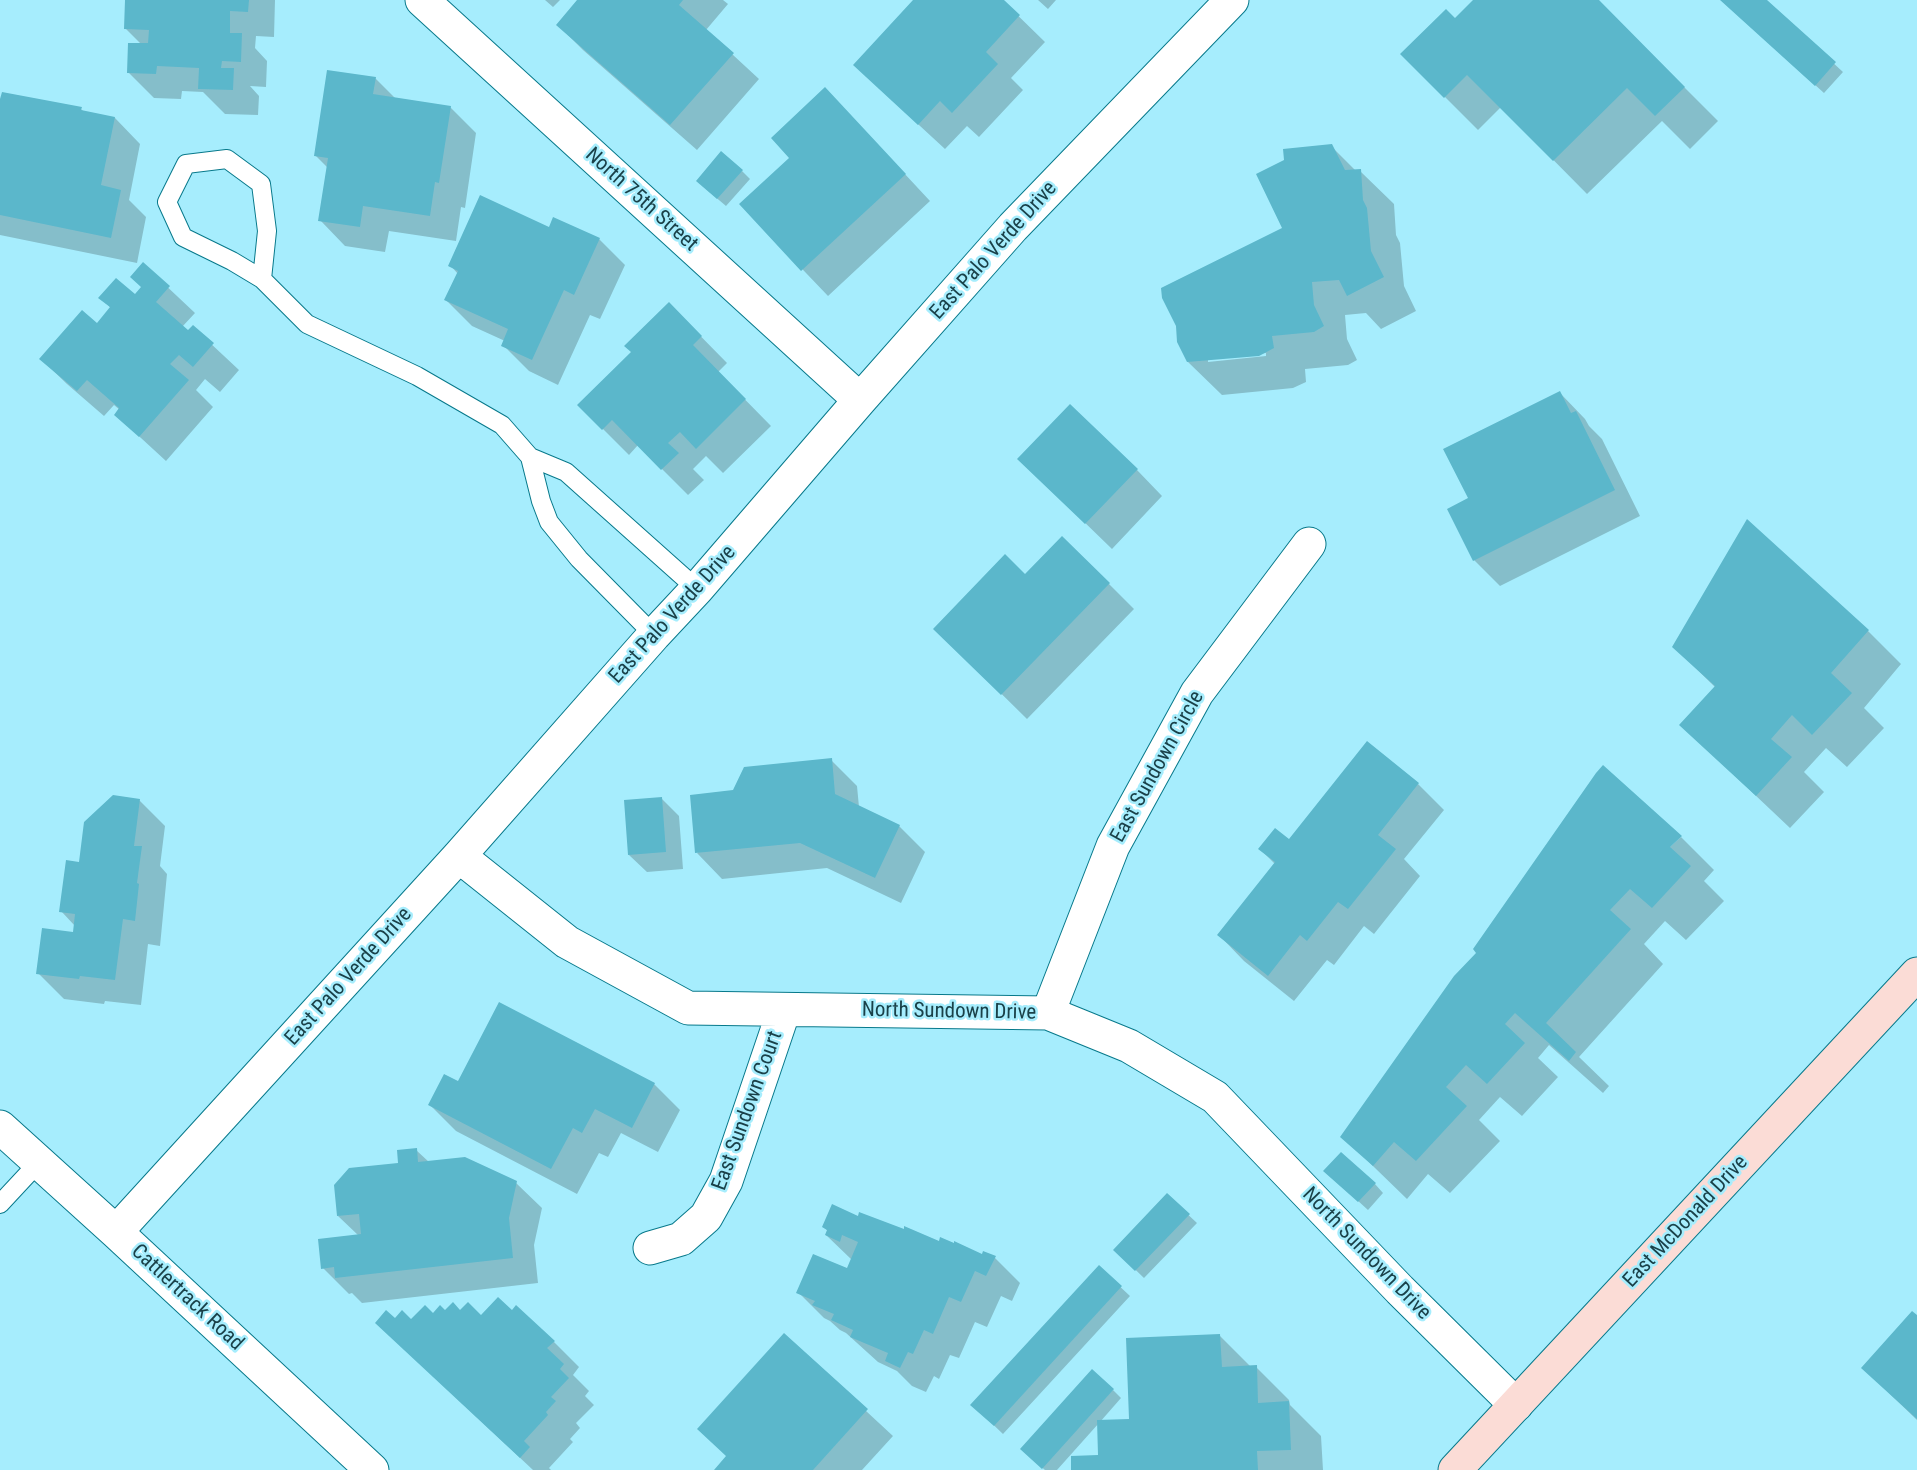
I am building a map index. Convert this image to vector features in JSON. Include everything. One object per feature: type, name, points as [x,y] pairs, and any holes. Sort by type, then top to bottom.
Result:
[{"type":"main road","name":"East McDonald Drive","points":[[1455,1470],[1917,974]]},
{"type":"street","name":"North 75th Street","points":[[422,0],[860,400]]},
{"type":"street","name":"East Palo Verde Drive","points":[[116,1232],[459,856],[697,589],[1013,227],[1232,0]]},
{"type":"street","name":"East Sundown Circle","points":[[1048,1013],[1113,846],[1197,693],[1309,544]]},
{"type":"street","name":"North Sundown Drive","points":[[459,856],[567,942],[688,1008],[1048,1013],[1129,1046],[1215,1097],[1400,1290],[1516,1405]]},
{"type":"street","name":"East Sundown Court","points":[[651,1248],[681,1239],[706,1217],[726,1180],[784,1010]]},
{"type":"street","name":"Cattlertrack Road","points":[[0,1127],[372,1470]]},
{"type":"lane","points":[[262,279],[267,231],[261,184],[227,159],[186,164],[167,202],[183,237],[232,261],[262,279],[307,324],[417,376],[502,425],[530,457],[566,472],[697,589]]},
{"type":"lane","points":[[530,457],[549,522],[579,559],[654,635]]},
{"type":"lane","points":[[0,1204],[39,1162]]},
{"type":"building","points":[[125,0],[249,0],[248,12],[230,11],[230,33],[242,33],[241,62],[222,61],[221,68],[234,68],[233,90],[198,89],[199,68],[157,66],[156,74],[127,73],[128,43],[148,43],[149,30],[124,29]]},
{"type":"building","points":[[577,0],[683,0],[679,5],[734,53],[670,125],[556,25]]},
{"type":"building","points":[[913,0],[1004,0],[1020,15],[986,52],[998,64],[952,113],[940,101],[918,125],[853,65]]},
{"type":"building","points":[[1473,0],[1599,0],[1685,87],[1655,116],[1627,88],[1553,161],[1467,75],[1444,98],[1400,54],[1446,9],[1455,18]]},
{"type":"building","points":[[1720,0],[1767,0],[1836,62],[1815,86]]},
{"type":"building","points":[[327,70],[376,77],[373,94],[451,106],[439,183],[435,182],[430,216],[363,206],[360,227],[318,221],[328,158],[314,156]]},
{"type":"building","points":[[825,87],[906,174],[801,271],[739,204],[789,158],[771,138]]},
{"type":"building","points":[[2,92],[82,107],[81,110],[115,117],[101,185],[121,190],[111,238],[0,215],[0,99]]},
{"type":"building","points":[[1332,144],[1345,170],[1361,169],[1371,251],[1384,277],[1347,296],[1339,280],[1312,282],[1314,305],[1324,326],[1314,332],[1272,336],[1274,348],[1259,356],[1187,362],[1177,342],[1176,326],[1162,298],[1161,288],[1282,228],[1256,174],[1284,160],[1283,149]]},
{"type":"building","points":[[721,151],[743,170],[717,199],[696,181]]},
{"type":"building","points":[[480,195],[549,227],[553,217],[600,238],[574,295],[564,290],[532,360],[501,346],[508,329],[444,300],[458,271],[448,266]]},
{"type":"building","points":[[143,262],[170,286],[156,302],[188,330],[193,325],[214,343],[193,367],[179,355],[170,364],[189,380],[139,437],[114,415],[119,408],[87,380],[77,391],[39,359],[82,310],[97,323],[110,307],[98,298],[116,278],[135,294],[141,287],[130,277]]},
{"type":"building","points":[[669,302],[702,336],[693,345],[746,399],[696,449],[680,432],[668,443],[679,453],[661,470],[612,420],[602,430],[577,405],[631,352],[624,346]]},
{"type":"building","points":[[1560,391],[1571,413],[1576,411],[1615,490],[1473,561],[1447,509],[1468,498],[1443,449]]},
{"type":"building","points":[[1070,404],[1138,469],[1085,524],[1017,459]]},
{"type":"building","points":[[1747,519],[1869,630],[1831,673],[1852,693],[1812,735],[1792,715],[1771,739],[1792,757],[1756,796],[1679,725],[1715,686],[1672,647]]},
{"type":"building","points":[[1062,536],[1110,583],[1001,695],[933,629],[1005,554],[1025,574]]},
{"type":"building","points":[[1367,741],[1419,783],[1378,835],[1396,849],[1348,909],[1338,902],[1307,941],[1300,935],[1268,976],[1217,935],[1275,862],[1258,849],[1275,828],[1289,839]]},
{"type":"building","points":[[832,758],[835,794],[900,825],[875,878],[800,843],[695,853],[690,795],[733,790],[744,767]]},
{"type":"building","points":[[1603,765],[1682,836],[1670,847],[1691,866],[1652,908],[1630,889],[1610,910],[1631,929],[1546,1023],[1576,1052],[1569,1061],[1515,1013],[1505,1024],[1525,1043],[1487,1084],[1466,1065],[1446,1087],[1467,1106],[1416,1161],[1394,1142],[1373,1166],[1340,1137],[1454,976],[1476,953],[1473,949]]},
{"type":"building","points":[[113,795],[140,799],[134,846],[142,846],[135,921],[123,919],[115,980],[36,974],[42,928],[73,932],[75,914],[59,912],[66,860],[79,862],[84,822]]},
{"type":"building","points":[[662,797],[666,852],[628,855],[624,800]]},
{"type":"building","points":[[499,1002],[655,1083],[632,1128],[595,1109],[582,1133],[573,1128],[551,1169],[428,1105],[444,1074],[458,1081]]},
{"type":"building","points":[[417,1148],[418,1162],[465,1157],[517,1181],[509,1218],[513,1258],[335,1278],[334,1267],[321,1269],[318,1239],[361,1234],[359,1214],[337,1216],[334,1185],[349,1168],[398,1163],[397,1150]]},
{"type":"building","points":[[1341,1152],[1376,1183],[1358,1202],[1323,1171]]},
{"type":"building","points":[[1167,1193],[1190,1214],[1135,1271],[1113,1250]]},
{"type":"building","points":[[832,1204],[858,1216],[859,1212],[904,1229],[904,1226],[939,1241],[940,1237],[982,1254],[983,1251],[996,1256],[986,1276],[975,1271],[961,1302],[949,1297],[933,1334],[924,1330],[913,1354],[908,1352],[900,1368],[885,1361],[888,1353],[850,1337],[853,1330],[831,1320],[834,1314],[812,1305],[815,1301],[796,1293],[813,1254],[847,1268],[858,1242],[842,1235],[840,1242],[825,1235],[827,1230],[822,1227]]},
{"type":"building","points":[[1099,1265],[1122,1286],[994,1426],[970,1405]]},
{"type":"building","points":[[498,1297],[512,1310],[516,1305],[555,1341],[547,1348],[564,1364],[560,1369],[569,1378],[551,1397],[556,1401],[546,1412],[548,1415],[524,1441],[530,1447],[520,1458],[375,1323],[386,1310],[395,1318],[402,1310],[411,1319],[425,1305],[433,1313],[440,1305],[445,1310],[453,1302],[460,1310],[468,1302],[481,1315]]},
{"type":"building","points":[[1912,1311],[1917,1315],[1917,1419],[1861,1368]]},
{"type":"building","points":[[784,1333],[868,1409],[813,1470],[714,1470],[726,1456],[697,1429]]},
{"type":"building","points":[[1220,1334],[1222,1367],[1257,1365],[1258,1403],[1289,1401],[1291,1450],[1257,1451],[1258,1470],[1071,1470],[1071,1456],[1098,1455],[1097,1420],[1129,1419],[1126,1338]]},
{"type":"building","points":[[1092,1369],[1114,1389],[1042,1469],[1020,1449]]}]
